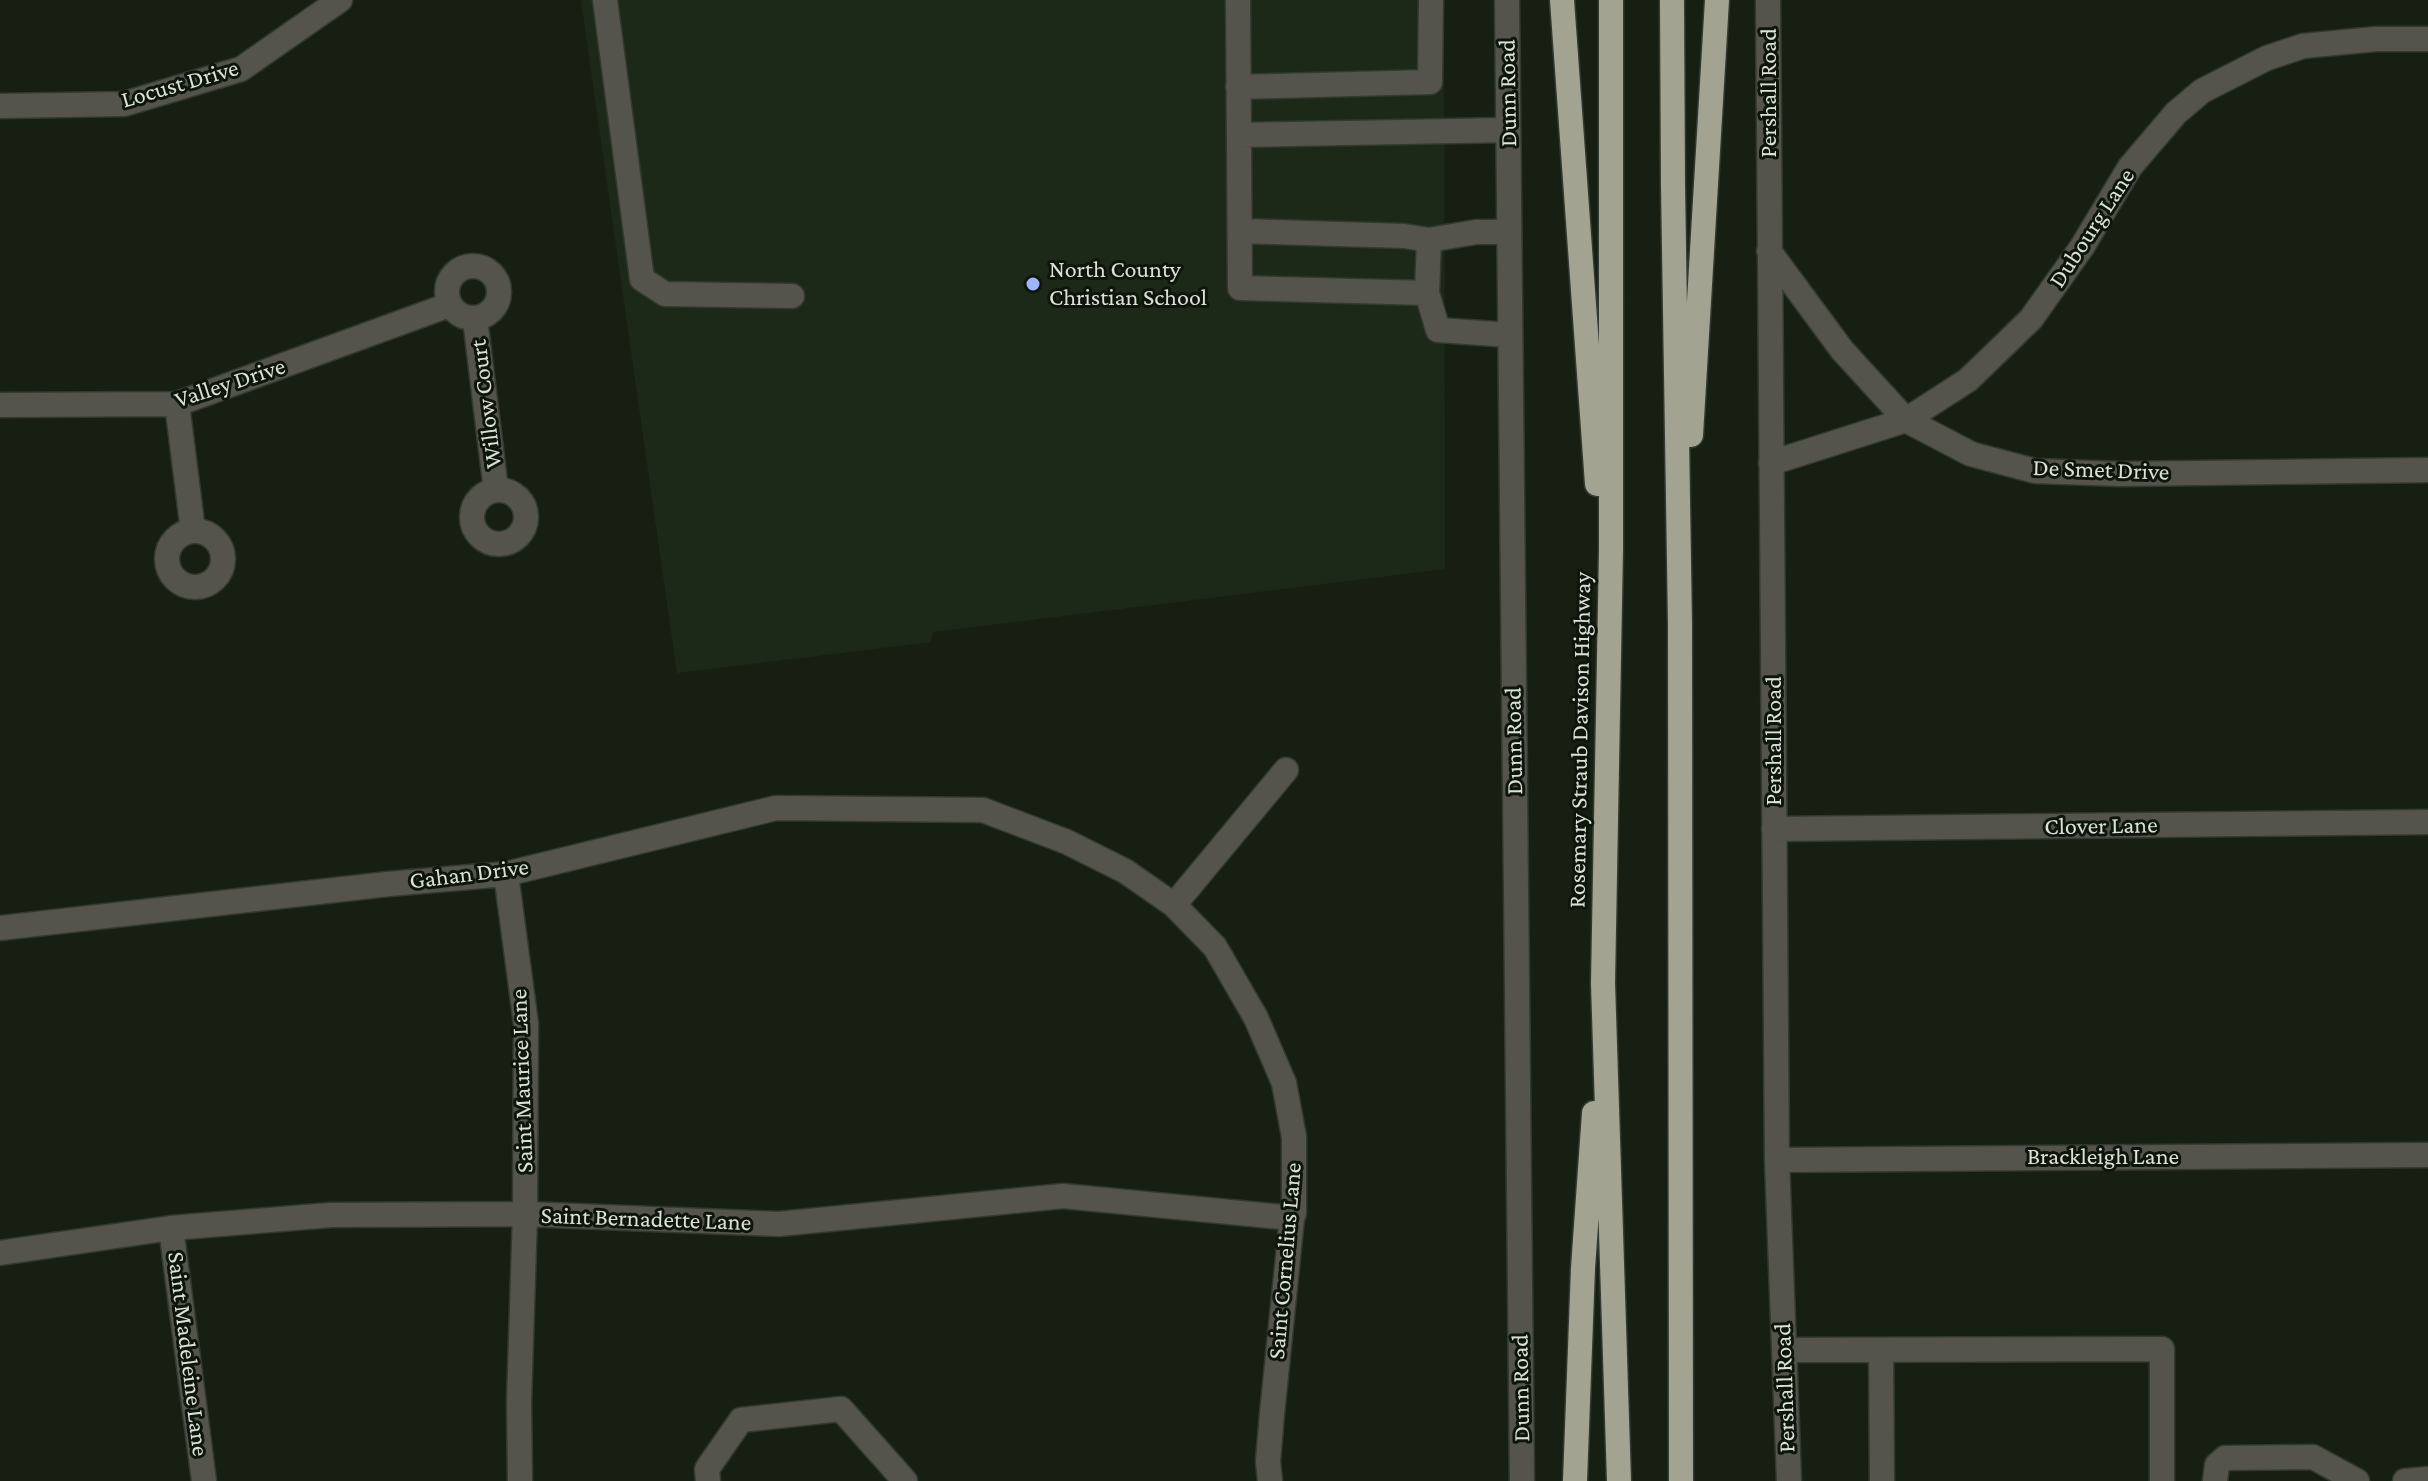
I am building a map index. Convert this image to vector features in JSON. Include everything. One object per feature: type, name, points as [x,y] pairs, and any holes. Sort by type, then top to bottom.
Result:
[{"type":"highway","points":[[1562,0],[1597,495],[1611,549]]},
{"type":"highway","name":"Rosemary Straub Davison Highway","points":[[1611,0],[1611,549],[1603,983],[1619,1481]]},
{"type":"highway","points":[[1672,0],[1680,625],[1681,1481]]},
{"type":"highway","points":[[1680,625],[1717,0]]},
{"type":"highway","points":[[1575,1481],[1583,1268],[1603,983]]},
{"type":"street","name":"Locust Drive","points":[[0,106],[124,104],[241,69],[340,0]]},
{"type":"street","points":[[605,0],[642,279],[665,294],[792,296]]},
{"type":"street","points":[[1238,0],[1240,288],[1427,293]]},
{"type":"street","points":[[1238,87],[1430,82],[1431,0]]},
{"type":"street","name":"Dunn Road","points":[[1507,0],[1522,1481]]},
{"type":"street","name":"Pershall Road","points":[[1768,0],[1777,1160],[1789,1481]]},
{"type":"street","name":"Dubourg Lane","points":[[1771,463],[1906,420],[1968,380],[2031,319],[2082,247],[2130,167],[2176,113],[2202,91],[2267,58],[2303,46],[2376,39],[2428,39]]},
{"type":"street","points":[[1239,135],[1508,130]]},
{"type":"street","points":[[1240,231],[1404,236],[1429,240],[1476,232],[1509,232]]},
{"type":"street","points":[[1429,240],[1427,293],[1438,330],[1510,335]]},
{"type":"street","name":"De Smet Drive","points":[[1769,251],[1842,350],[1906,420],[1971,454],[2035,471],[2120,474],[2428,470]]},
{"type":"street","points":[[471,266],[490,272],[499,290],[493,310],[475,319],[456,313],[446,295],[453,275],[471,266]]},
{"type":"street","name":"Valley Drive","points":[[0,405],[177,404],[449,305]]},
{"type":"street","name":"Willow Court","points":[[475,319],[496,490]]},
{"type":"street","points":[[177,404],[193,531]]},
{"type":"street","points":[[1174,905],[1286,770]]},
{"type":"street","name":"Gahan Drive","points":[[0,928],[373,885],[506,874],[776,808],[983,810]]},
{"type":"street","name":"Saint Cornelius Lane","points":[[983,810],[1067,842],[1125,871],[1174,905],[1215,947],[1256,1018],[1284,1083],[1294,1137],[1294,1213],[1272,1414],[1268,1461],[1270,1481]]},
{"type":"street","name":"Clover Lane","points":[[1774,829],[2428,822]]},
{"type":"street","name":"Saint Maurice Lane","points":[[506,874],[526,1024],[520,1481]]},
{"type":"street","name":"Brackleigh Lane","points":[[1777,1160],[2428,1155]]},
{"type":"street","name":"Saint Bernadette Lane","points":[[0,1253],[171,1228],[331,1215],[525,1214],[779,1224],[1063,1196],[1292,1218]]},
{"type":"street","name":"Saint Madeleine Lane","points":[[171,1228],[204,1481]]},
{"type":"street","points":[[1784,1350],[2162,1349],[2162,1481]]},
{"type":"street","points":[[1881,1350],[1882,1481]]},
{"type":"street","points":[[708,1481],[707,1469],[741,1420],[841,1409],[905,1481]]},
{"type":"street","points":[[2215,1481],[2217,1465],[2225,1458],[2313,1457],[2357,1481]]},
{"type":"street","points":[[2405,1481],[2428,1479]]},
{"type":"shaded area","name":"North County Christian School","points":[[581,0],[1444,0],[1445,569],[933,632],[931,642],[677,673]]},
{"type":"place","name":"North County Christian School","points":[[1033,284]]}]
